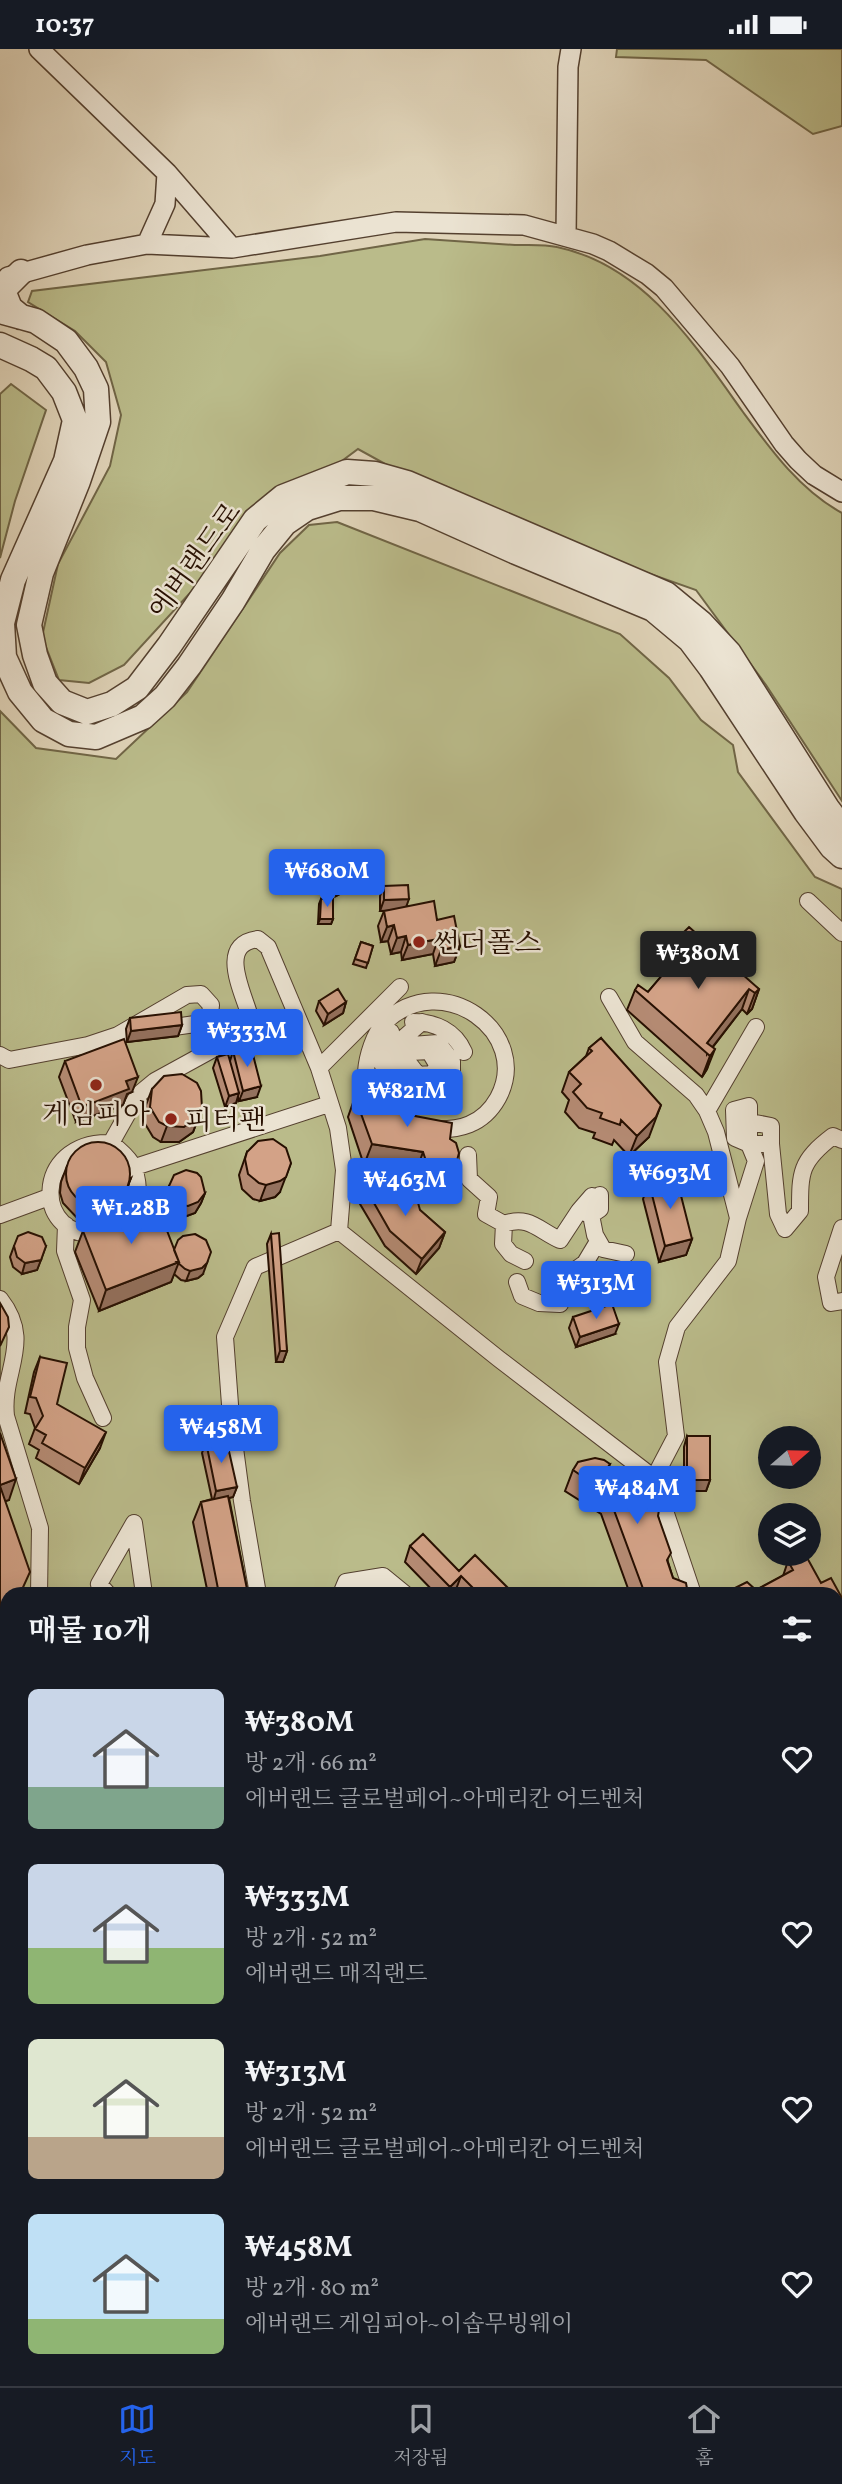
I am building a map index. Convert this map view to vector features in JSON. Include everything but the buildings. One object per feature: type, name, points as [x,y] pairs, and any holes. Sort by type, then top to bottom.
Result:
[{"type":"street","points":[[39,49],[167,173],[232,248]]},
{"type":"street","points":[[566,236],[568,67],[571,49]]},
{"type":"street","points":[[147,244],[165,204],[167,173]]},
{"type":"street","points":[[10,314],[4,292],[10,276],[87,255],[147,244],[232,248],[396,222],[524,225],[609,251],[647,274],[664,288],[730,366],[791,452],[814,475],[842,492]]},
{"type":"street","name":"에버랜드로","points":[[10,314],[36,321],[66,341],[86,368],[96,389],[98,422],[78,481],[41,573],[29,625],[35,655],[45,683],[62,702],[87,712],[112,704],[137,688],[255,520],[283,496],[346,472],[375,474],[407,483],[666,594],[701,623],[729,653],[842,828]]},
{"type":"street","name":"에버랜드로","points":[[0,345],[46,368],[64,393],[75,420],[65,461],[13,580],[2,623],[4,657],[20,692],[43,720],[69,734],[96,737],[143,717],[165,697],[189,666],[233,601],[262,549],[285,523],[307,508],[339,498],[374,498],[420,509],[653,609],[690,640],[806,812],[842,856]]},
{"type":"street","points":[[0,356],[31,359]]},
{"type":"street","points":[[808,901],[842,933]]},
{"type":"street","points":[[111,1143],[138,1095],[155,1081],[237,1036],[250,1017],[234,966],[236,950],[246,941],[258,940],[268,947],[319,1068],[338,1128],[344,1170],[339,1231]]},
{"type":"street","points":[[319,1068],[400,987]]},
{"type":"street","points":[[0,1055],[9,1060],[88,1045],[118,1035],[202,1023],[210,1015],[211,1005],[201,994],[187,995],[118,1035]]},
{"type":"street","points":[[609,997],[635,1042],[696,1095],[707,1111],[716,1132],[738,1218]]},
{"type":"street","points":[[387,1112],[372,1094],[366,1074],[372,1045],[382,1025],[399,1009],[440,1000],[460,1005],[492,1030],[502,1050],[506,1071],[502,1090],[492,1107],[477,1123],[456,1130],[415,1128]]},
{"type":"street","points":[[372,1045],[391,1031],[415,1021],[447,1029],[464,1052]]},
{"type":"street","points":[[391,1031],[380,1060],[395,1088],[407,1094],[440,1093],[452,1079],[452,1061],[438,1043],[411,1045],[407,1061],[418,1075],[432,1074],[438,1066],[434,1080],[412,1081],[401,1078],[393,1055],[400,1041],[422,1023]]},
{"type":"street","points":[[707,1111],[756,1027]]},
{"type":"street","points":[[135,1167],[329,1104]]},
{"type":"street","points":[[771,1144],[750,1144],[735,1139],[734,1110],[749,1106],[750,1122],[771,1126],[778,1213],[785,1229],[800,1211],[800,1176],[813,1151],[832,1136],[842,1140]]},
{"type":"street","points":[[111,1143],[124,1153],[135,1167],[138,1202],[135,1215],[122,1225],[99,1234],[80,1234],[66,1225],[55,1211],[49,1197],[51,1179],[59,1164],[69,1155],[87,1145],[111,1143]]},
{"type":"street","points":[[654,1478],[676,1436],[667,1362],[677,1327],[728,1261],[756,1161],[750,1144]]},
{"type":"street","points":[[468,1155],[469,1179],[489,1197],[486,1214],[504,1224],[515,1220],[529,1221],[560,1240],[585,1213],[596,1195]]},
{"type":"street","points":[[0,1215],[49,1197]]},
{"type":"street","points":[[585,1213],[597,1243],[603,1249],[626,1254]]},
{"type":"street","points":[[504,1224],[503,1244],[511,1254],[525,1261]]},
{"type":"street","points":[[66,1225],[65,1251],[82,1300],[77,1327],[78,1348],[85,1378],[103,1418]]},
{"type":"street","points":[[842,1228],[826,1277],[831,1303],[842,1301]]},
{"type":"street","points":[[339,1231],[654,1478],[691,1587]]},
{"type":"street","points":[[257,1587],[231,1418],[225,1337],[255,1267],[339,1231]]},
{"type":"street","points":[[578,1268],[585,1263],[597,1243]]},
{"type":"street","points":[[517,1282],[522,1296],[539,1303],[560,1304]]},
{"type":"street","points":[[0,1299],[13,1319],[17,1338],[15,1361],[4,1398],[6,1416],[40,1528],[39,1587]]},
{"type":"street","points":[[102,1587],[99,1584],[134,1523],[143,1587]]},
{"type":"street","points":[[378,1587],[383,1576]]},
{"type":"street","points":[[344,1587],[346,1582],[383,1576],[396,1587]]},
{"type":"green space","points":[[617,49],[842,49],[842,126],[813,134],[706,60],[616,57]]},
{"type":"green space","points":[[425,239],[552,246],[588,257],[616,271],[641,289],[686,335],[787,468],[813,493],[842,513],[842,801],[766,685],[696,590],[467,509],[358,449],[244,534],[124,665],[89,683],[59,680],[42,637],[58,564],[110,466],[121,415],[106,362],[75,331],[28,302],[32,291],[320,256]]},
{"type":"green space","points":[[11,384],[46,410],[15,501],[0,558],[0,394]]},
{"type":"green space","points":[[337,522],[620,634],[669,678],[701,720],[733,745],[738,772],[815,877],[842,889],[842,1587],[0,1587],[0,711],[36,748],[116,759],[187,692],[280,553],[309,525]]},
{"type":"place","name":"썬더폴스","points":[[419,942]]},
{"type":"place","name":"게임피아","points":[[96,1085]]},
{"type":"place","name":"피터팬","points":[[171,1119]]}]
